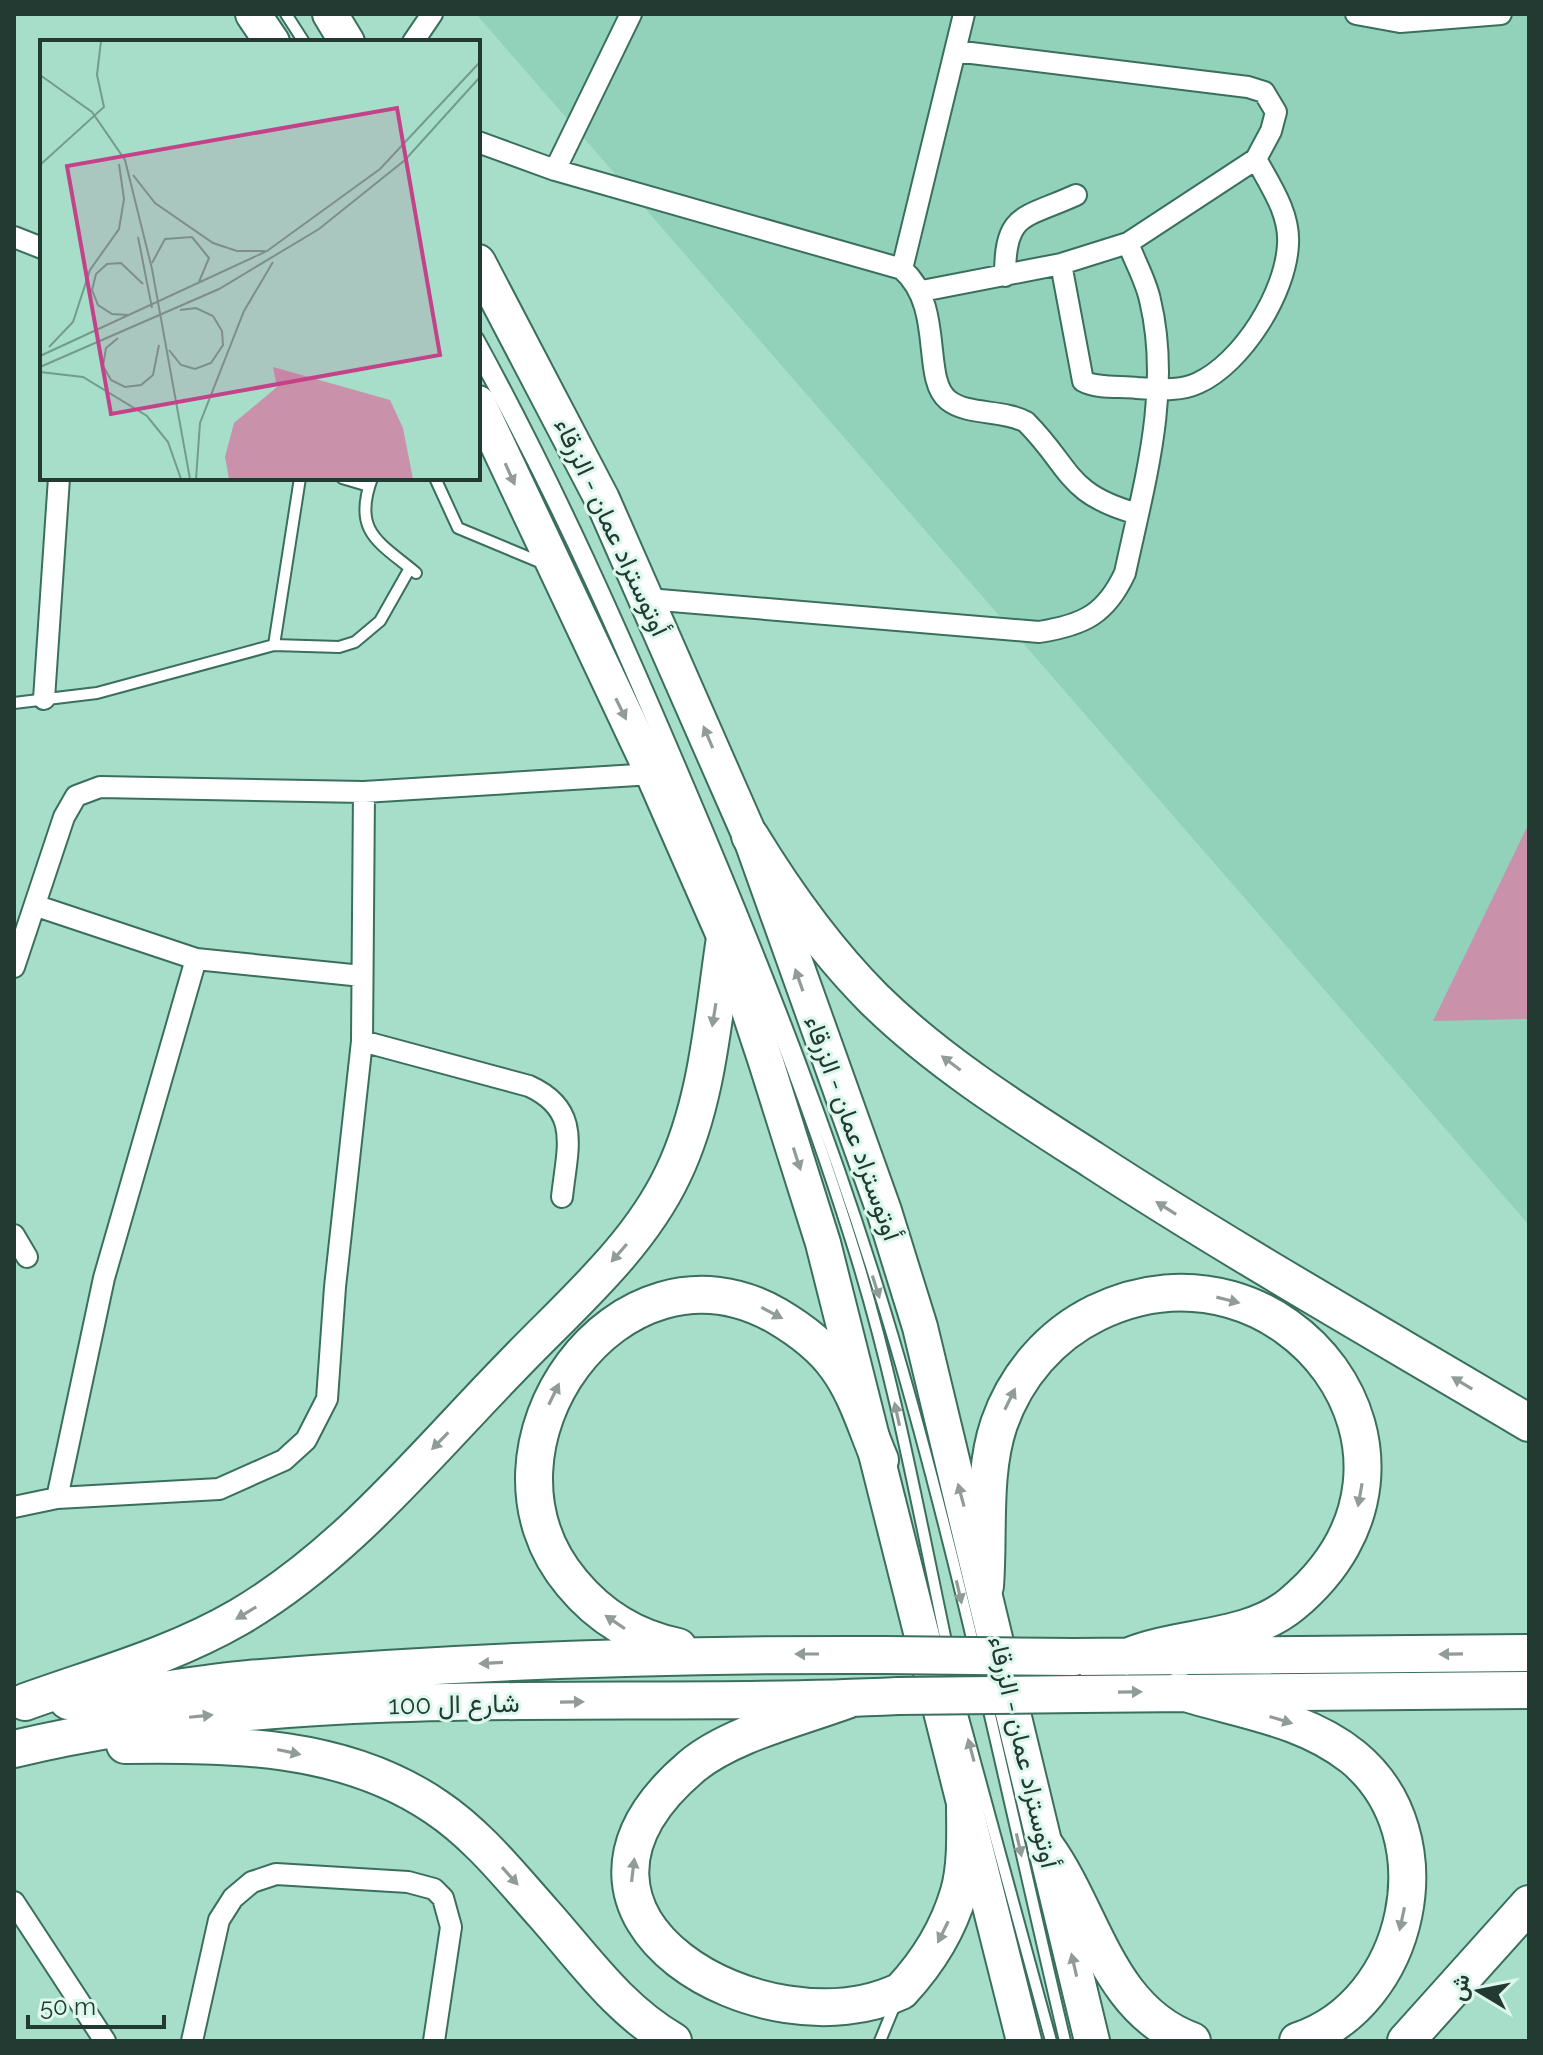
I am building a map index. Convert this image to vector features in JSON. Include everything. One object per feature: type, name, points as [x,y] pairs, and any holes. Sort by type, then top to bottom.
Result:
[{"type":"highway","points":[[253,14],[271,40]]},
{"type":"highway","points":[[330,14],[346,40]]},
{"type":"highway","name":"أوتوستراد عمان - الزرقاء","points":[[480,266],[567,427],[648,599],[750,836],[903,1268],[985,1586],[1092,2041]]},
{"type":"highway","points":[[480,407],[653,774],[725,938],[823,1243],[1024,2041]]},
{"type":"highway","points":[[750,836],[799,913],[840,964],[877,1001],[947,1060],[1168,1209],[1529,1423]]},
{"type":"highway","points":[[20,1704],[167,1653],[237,1618],[278,1593],[351,1531],[600,1274],[657,1203],[684,1148],[702,1091],[725,938]]},
{"type":"highway","points":[[985,1586],[990,1479],[999,1425],[1023,1375],[1060,1335],[1108,1307],[1161,1294],[1216,1297],[1249,1306],[1279,1321],[1307,1341],[1329,1366],[1347,1396],[1359,1428],[1364,1461],[1362,1496],[1348,1538],[1323,1576],[1289,1606],[1249,1627],[1174,1641],[1127,1657]]},
{"type":"highway","points":[[715,1654],[650,1641],[613,1622],[580,1593],[544,1540],[535,1499],[537,1447],[552,1397],[574,1361],[596,1337],[617,1321],[659,1304],[704,1295],[748,1302],[786,1321],[837,1366],[880,1460]]},
{"type":"highway","name":"شارع ال 100","points":[[20,1704],[125,1696],[248,1679],[491,1663],[715,1654],[1127,1657],[1529,1653]]},
{"type":"highway","name":"شارع ال 100","points":[[29,1746],[176,1719],[316,1706],[1179,1691],[1529,1690]]},
{"type":"highway","points":[[1179,1691],[1301,1726],[1331,1740],[1357,1760],[1378,1785],[1394,1814],[1404,1845],[1407,1878],[1397,1942],[1383,1972],[1364,1998],[1339,2020],[1298,2041]]},
{"type":"highway","points":[[852,1698],[717,1750],[672,1785],[641,1834],[631,1889],[642,1942],[663,1977],[682,1996],[750,2029],[794,2038],[833,2034],[869,2019],[915,1977],[939,1941],[959,1890],[965,1801]]},
{"type":"highway","points":[[29,1746],[256,1745],[324,1760],[379,1777],[436,1807],[488,1851],[603,1985],[654,2030],[673,2041]]},
{"type":"highway","points":[[1046,1847],[1079,1899],[1115,1979],[1144,2013],[1192,2041]]},
{"type":"highway","points":[[1406,2041],[1529,1904]]},
{"type":"street","points":[[414,40],[432,14]]},
{"type":"street","points":[[555,170],[631,14]]},
{"type":"street","points":[[902,269],[964,14]]},
{"type":"street","points":[[1356,14],[1400,22],[1501,14]]},
{"type":"street","points":[[922,291],[1061,264],[1128,243],[1256,159],[1271,131],[1276,112],[1264,92],[955,51]]},
{"type":"street","points":[[480,143],[555,170],[902,269],[922,291],[930,315],[939,386],[947,399],[965,406],[1014,415],[1026,422],[1079,487],[1109,506],[1138,514]]},
{"type":"street","points":[[1061,264],[1083,381],[1159,389],[1182,388],[1213,375],[1239,353],[1266,312],[1286,262],[1289,242],[1276,195],[1256,159]]},
{"type":"street","points":[[1005,276],[1005,243],[1013,225],[1076,195]]},
{"type":"street","points":[[14,237],[40,247]]},
{"type":"street","points":[[648,599],[1039,632],[1067,628],[1112,601],[1125,573],[1159,389],[1156,330],[1150,296],[1128,243]]},
{"type":"street","points":[[44,699],[59,480]]},
{"type":"street","points":[[14,967],[37,906],[64,817],[71,803],[84,790],[124,785],[364,792],[653,774]]},
{"type":"street","points":[[14,1507],[57,1498],[219,1489],[284,1460],[306,1440],[327,1399],[332,1373],[335,1287],[362,1041],[364,792]]},
{"type":"street","points":[[37,906],[196,959],[362,976]]},
{"type":"street","points":[[57,1498],[104,1278],[196,959]]},
{"type":"street","points":[[362,1041],[529,1086],[551,1096],[563,1109],[567,1123],[562,1197]]},
{"type":"street","points":[[14,1235],[27,1257]]},
{"type":"street","points":[[192,2041],[219,1920],[233,1898],[252,1882],[276,1874],[408,1882],[434,1889],[443,1898],[451,1927],[434,2041]]},
{"type":"street","points":[[14,1902],[105,2041]]},
{"type":"lane","points":[[273,14],[290,40]]},
{"type":"lane","points":[[286,14],[303,40]]},
{"type":"lane","points":[[480,342],[545,462],[655,705],[754,937],[860,1236],[893,1339],[950,1555],[1065,2041]]},
{"type":"lane","points":[[480,362],[530,452],[648,709],[750,956],[851,1238],[894,1402],[960,1710],[1051,2041]]},
{"type":"lane","points":[[274,645],[300,480]]},
{"type":"lane","points":[[436,480],[453,522],[463,532],[554,569]]},
{"type":"lane","points":[[14,703],[97,693],[274,645],[339,647],[355,642],[380,621],[413,571],[373,538],[367,526],[364,513],[370,482]]},
{"type":"lane","points":[[880,2041],[899,1993]]},
{"type":"shaded area","points":[[476,14],[1529,14],[1529,1225]]},
{"type":"shaded area","points":[[1529,823],[1529,1019],[1433,1021]]}]
